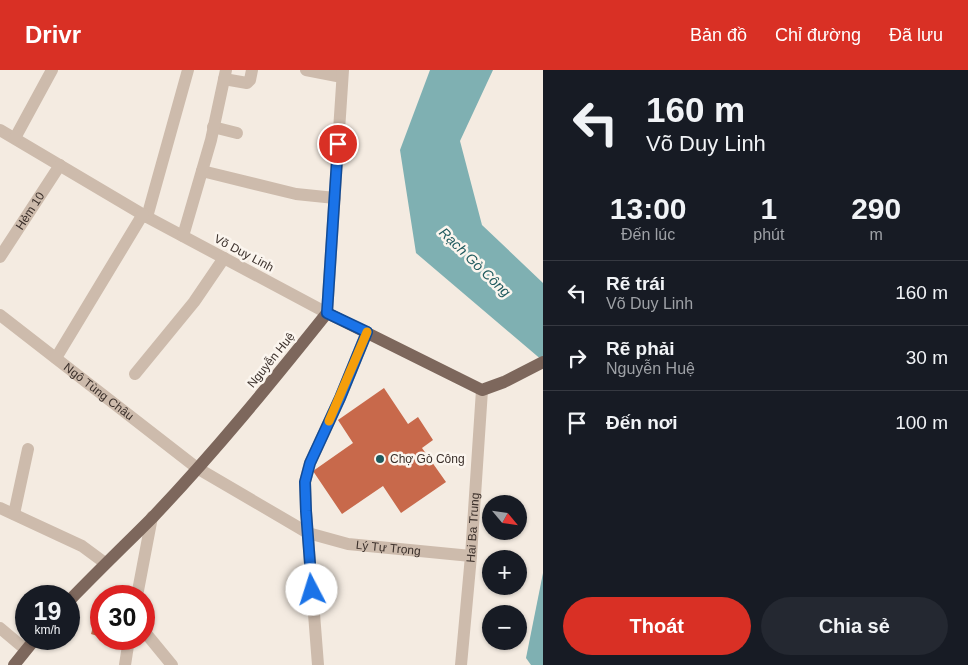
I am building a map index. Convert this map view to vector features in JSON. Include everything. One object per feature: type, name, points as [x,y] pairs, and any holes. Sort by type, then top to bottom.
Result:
[{"type":"main road","name":"Võ Duy Linh","points":[[327,313],[482,390]]},
{"type":"main road","name":"Nguyễn Huệ","points":[[80,589],[152,517],[197,468],[260,396],[327,313]]},
{"type":"main road","points":[[482,390],[504,382],[543,362]]},
{"type":"main road","points":[[14,665],[24,650]]},
{"type":"street","points":[[5,135],[52,70]]},
{"type":"street","points":[[56,358],[145,216],[188,70]]},
{"type":"street","points":[[182,236],[202,171],[225,74],[247,83],[250,80],[252,70]]},
{"type":"street","points":[[306,70],[343,73],[327,313]]},
{"type":"street","points":[[213,127],[238,133]]},
{"type":"street","name":"Võ Duy Linh","points":[[5,135],[60,165],[145,216],[327,313]]},
{"type":"street","name":"Hẻm 10","points":[[0,257],[60,165]]},
{"type":"street","points":[[202,171],[296,194],[335,198]]},
{"type":"street","points":[[135,374],[194,302],[224,258]]},
{"type":"street","name":"Ngô Tùng Châu","points":[[0,315],[197,468]]},
{"type":"street","points":[[318,665],[305,482],[310,463],[340,398],[367,332]]},
{"type":"street","name":"Hai Ba Trung","points":[[461,665],[471,556],[482,390]]},
{"type":"street","points":[[14,514],[28,449]]},
{"type":"street","name":"Lý Tự Trọng","points":[[197,468],[308,533],[348,544],[390,550],[471,556]]},
{"type":"street","points":[[0,508],[82,546],[105,563]]},
{"type":"street","points":[[139,585],[152,517]]},
{"type":"street","points":[[0,628],[15,641]]},
{"type":"street","points":[[155,644],[172,665]]},
{"type":"street","points":[[125,665],[128,650]]},
{"type":"water","name":"Rạch Gò Công","points":[[430,70],[493,70],[460,141],[482,225],[543,283],[543,361],[416,253],[400,150]]},
{"type":"water","points":[[543,573],[543,665],[531,665],[526,658]]},
{"type":"building","name":"Chợ Gò Công","points":[[384,388],[408,424],[418,417],[433,440],[422,448],[446,482],[401,513],[383,486],[342,514],[313,471],[353,443],[338,420]]},
{"type":"slow traffic","points":[[329,421],[367,332]]},
{"type":"place","name":"Chợ Gò Công","points":[[380,459]]},
{"type":"route","points":[[312,590],[305,482],[310,463],[340,398],[367,332],[327,313],[338,144]]}]
